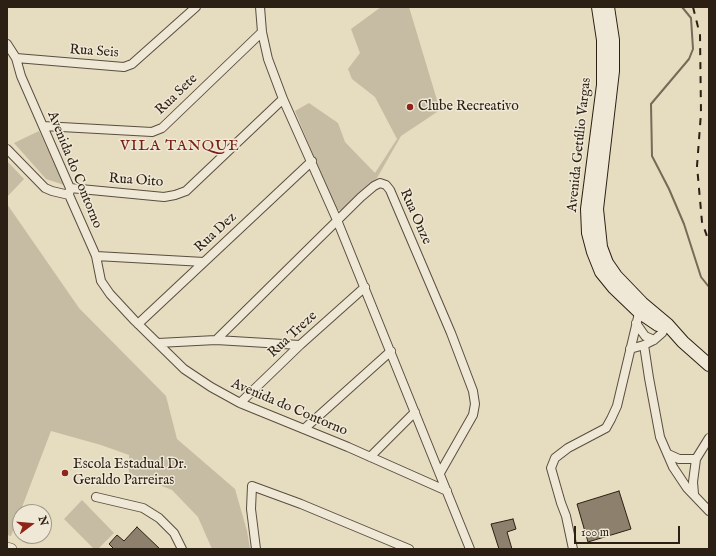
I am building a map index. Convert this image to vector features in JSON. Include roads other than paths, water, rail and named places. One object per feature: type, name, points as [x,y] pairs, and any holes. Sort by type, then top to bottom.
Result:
[{"type":"main road","name":"Avenida Getúlio Vargas","points":[[598,7],[603,40],[603,85],[595,181],[598,228],[603,252],[607,263],[639,313],[665,327],[709,366]]},
{"type":"main road","name":"Avenida Getúlio Vargas","points":[[595,181],[606,147],[613,71],[613,40],[608,7]]},
{"type":"street","name":"Rua Seis","points":[[16,58],[124,67],[132,64],[196,7]]},
{"type":"street","points":[[260,7],[262,32],[268,59],[283,99],[312,161],[365,287],[470,549]]},
{"type":"street","name":"Rua Sete","points":[[43,126],[152,132],[162,128],[262,32]]},
{"type":"street","name":"Avenida do Contorno","points":[[7,44],[16,58],[21,76],[96,256],[101,281],[104,288],[138,324],[184,369],[211,387],[240,403],[447,491]]},
{"type":"street","name":"Rua Oito","points":[[7,149],[45,188],[52,192],[164,197],[186,191],[283,99]]},
{"type":"street","name":"Rua Dez","points":[[138,324],[312,161]]},
{"type":"street","name":"Rua Onze","points":[[216,340],[337,220],[374,186],[380,184],[386,185],[390,190],[451,333],[473,391],[475,404],[473,415],[440,473]]},
{"type":"street","points":[[96,256],[204,262]]},
{"type":"street","name":"Rua Treze","points":[[240,403],[300,344],[365,287]]},
{"type":"street","points":[[639,313],[645,336],[654,340]]},
{"type":"street","points":[[573,549],[566,516],[551,468],[555,458],[568,448],[606,428],[617,406],[639,313]]},
{"type":"street","points":[[630,349],[654,340],[665,327]]},
{"type":"street","points":[[158,343],[216,340],[300,344]]},
{"type":"street","points":[[644,345],[660,437],[674,467],[687,488],[709,511]]},
{"type":"street","points":[[304,429],[391,350]]},
{"type":"street","points":[[370,457],[414,412]]},
{"type":"street","points":[[694,494],[693,482],[696,459],[709,438]]},
{"type":"street","points":[[668,454],[679,459],[696,459]]},
{"type":"street","points":[[256,549],[251,509],[252,486],[302,504],[409,549]]},
{"type":"street","points":[[96,497],[143,508],[159,518],[174,534],[182,549]]},
{"type":"street","points":[[7,548],[11,549]]},
{"type":"waterway","points":[[682,7],[691,18],[693,49],[689,59],[651,104],[652,156],[669,189],[684,224],[701,277],[709,287]]},
{"type":"railway","points":[[693,7],[700,35],[701,113],[697,166],[702,222],[709,242]]},
{"type":"place","name":"Clube Recreativo","points":[[410,107]]},
{"type":"place","name":"Escola Estadual Dr. Geraldo Parreiras","points":[[65,473]]},
{"type":"district","name":"VILA TANQUE","points":[[180,147]]}]
